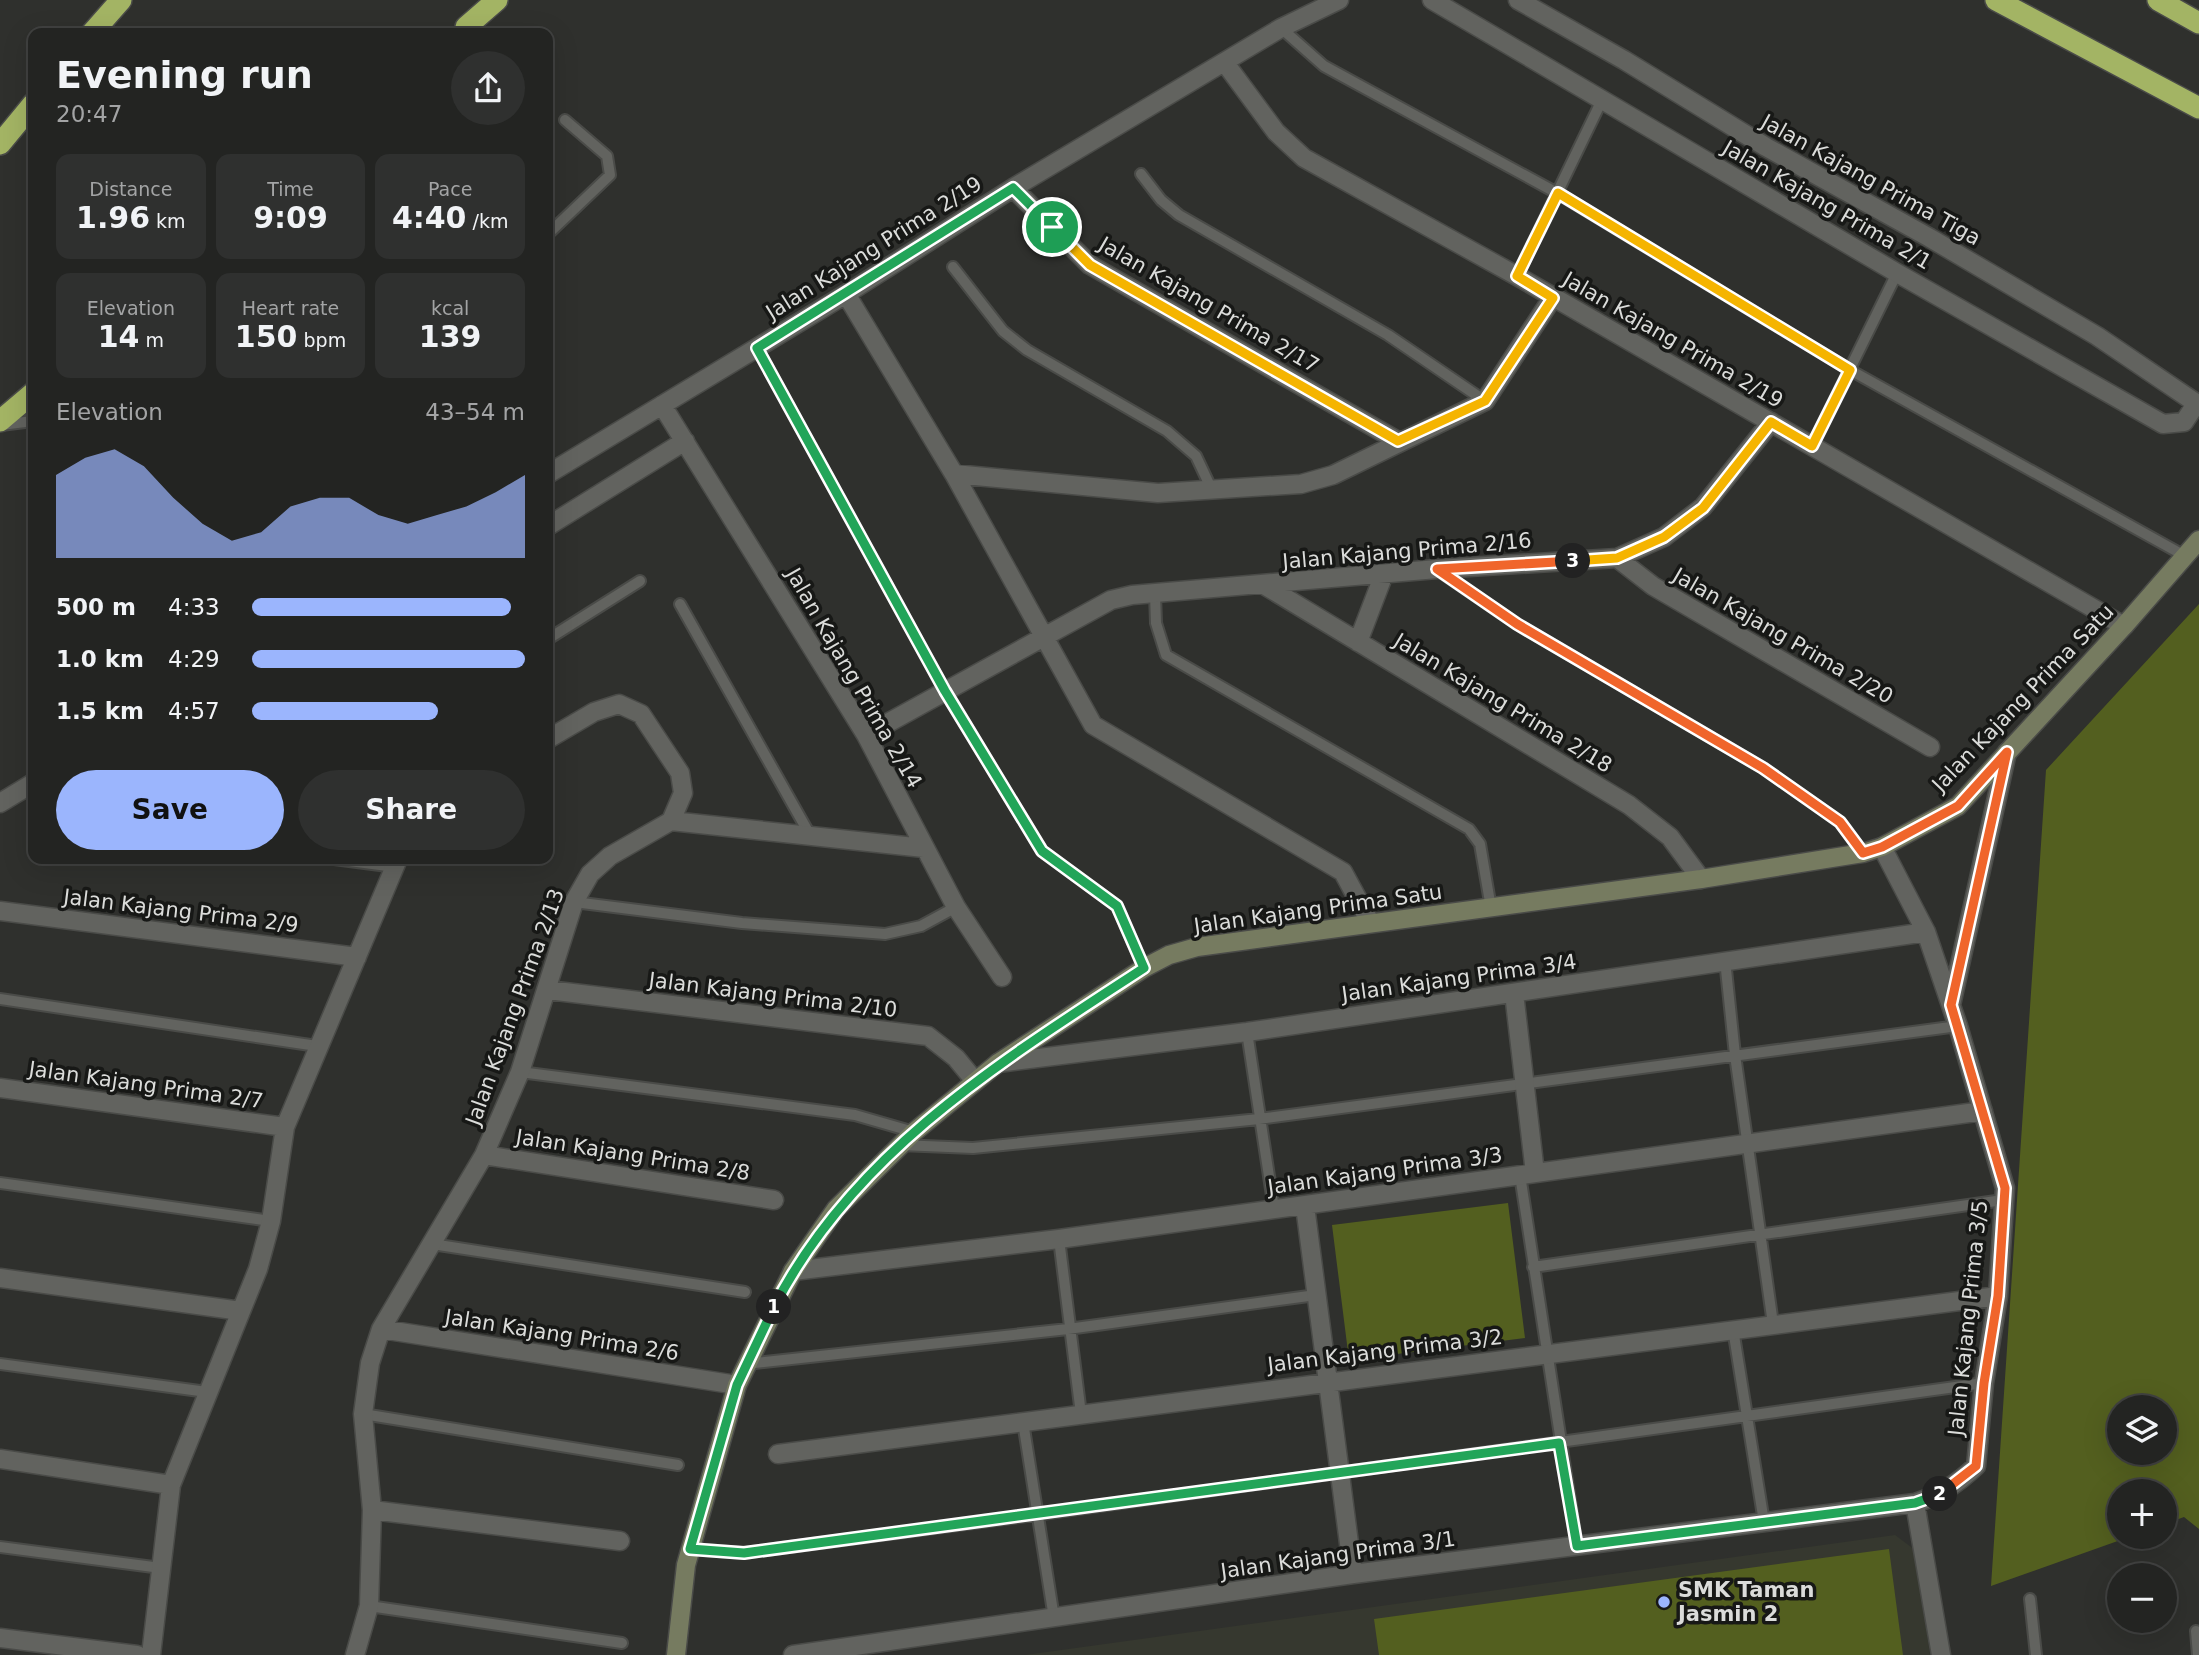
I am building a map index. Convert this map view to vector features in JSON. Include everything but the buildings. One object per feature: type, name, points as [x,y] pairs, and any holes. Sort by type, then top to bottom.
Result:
[{"type":"highway","points":[[96,28],[121,0]]},
{"type":"highway","points":[[466,27],[496,0]]},
{"type":"highway","points":[[1996,0],[2199,108]]},
{"type":"highway","points":[[2158,0],[2199,23]]},
{"type":"highway","points":[[0,144],[28,110]]},
{"type":"highway","points":[[0,423],[28,398]]},
{"type":"street","name":"Jalan Kajang Prima 2/19","points":[[553,471],[846,294],[1013,188],[1282,28],[1339,0]]},
{"type":"street","name":"Jalan Kajang Prima 2/1","points":[[1432,0],[1897,273],[2164,424],[2185,422],[2198,405]]},
{"type":"street","name":"Jalan Kajang Prima Tiga","points":[[1518,0],[1766,147],[1930,238],[2097,337],[2198,405]]},
{"type":"street","name":"Jalan Kajang Prima 2/19","points":[[1225,63],[1276,132],[1304,158],[1517,276],[2124,626]]},
{"type":"street","name":"Jalan Kajang Prima 2/17","points":[[1013,188],[1090,265],[1398,441]]},
{"type":"street","points":[[846,294],[954,474],[1093,725],[1343,872],[1370,922]]},
{"type":"street","points":[[954,474],[1158,493],[1301,484],[1333,475],[1398,441],[1485,401],[1553,298]]},
{"type":"street","name":"Jalan Kajang Prima 2/14","points":[[662,405],[866,735],[956,907],[1002,977]]},
{"type":"street","name":"Jalan Kajang Prima 2/16","points":[[866,735],[1111,600],[1437,569],[1617,558],[1664,537],[1703,508],[1771,422]]},
{"type":"street","points":[[553,523],[685,441]]},
{"type":"street","name":"Jalan Kajang Prima Satu","points":[[676,1655],[690,1549],[737,1385],[793,1271],[836,1209],[914,1132],[998,1063],[1144,968],[1170,955],[1197,947],[1701,879],[1863,853],[1882,847],[1958,806],[2124,626],[2199,540]]},
{"type":"street","name":"Jalan Kajang Prima 2/20","points":[[1617,558],[1653,586],[1930,747]]},
{"type":"street","points":[[1358,642],[1384,574]]},
{"type":"street","name":"Jalan Kajang Prima 2/18","points":[[1264,585],[1629,805],[1670,837],[1701,879]]},
{"type":"street","points":[[553,736],[594,712],[619,704],[641,714],[680,773],[683,793],[671,821],[924,848]]},
{"type":"street","points":[[1951,1005],[2007,752]]},
{"type":"street","points":[[0,803],[28,786]]},
{"type":"street","name":"Jalan Kajang Prima 2/13","points":[[355,1655],[369,1606],[372,1510],[363,1415],[370,1363],[381,1329],[484,1155],[520,1072],[574,902],[590,874],[610,856],[671,821]]},
{"type":"street","name":"Jalan Kajang Prima 3/5","points":[[1882,847],[1926,932],[1958,1027],[2005,1188],[1998,1296],[1984,1383],[1976,1466],[1958,1483],[1938,1495],[1915,1503],[1889,1506]]},
{"type":"street","points":[[152,1655],[171,1485],[258,1269],[271,1221],[285,1126],[396,864]]},
{"type":"street","name":"Jalan Kajang Prima 2/9","points":[[0,911],[357,957]]},
{"type":"street","name":"Jalan Kajang Prima 3/4","points":[[998,1063],[1247,1032],[1926,932]]},
{"type":"street","name":"Jalan Kajang Prima 2/10","points":[[548,990],[928,1037],[956,1058],[975,1081]]},
{"type":"street","points":[[1514,993],[1525,1083],[1528,1174]]},
{"type":"street","name":"Jalan Kajang Prima 2/7","points":[[0,1088],[285,1126]]},
{"type":"street","name":"Jalan Kajang Prima 3/3","points":[[793,1271],[1305,1206],[1983,1111]]},
{"type":"street","name":"Jalan Kajang Prima 2/8","points":[[484,1155],[774,1200]]},
{"type":"street","points":[[1305,1206],[1353,1574]]},
{"type":"street","points":[[0,1278],[241,1311]]},
{"type":"street","name":"Jalan Kajang Prima 3/2","points":[[778,1454],[1998,1296]]},
{"type":"street","name":"Jalan Kajang Prima 2/6","points":[[381,1329],[737,1385]]},
{"type":"street","points":[[0,1459],[171,1485]]},
{"type":"street","points":[[1915,1503],[1941,1655]]},
{"type":"street","name":"Jalan Kajang Prima 3/1","points":[[793,1655],[857,1651],[1054,1618],[1353,1574],[1889,1506]]},
{"type":"street","points":[[372,1510],[620,1541]]},
{"type":"street","points":[[0,1638],[137,1655]]},
{"type":"lane","points":[[1282,28],[1324,66],[1558,193],[1850,370],[2185,556]]},
{"type":"lane","points":[[1517,276],[1602,100]]},
{"type":"lane","points":[[553,229],[610,175],[607,156],[565,120]]},
{"type":"lane","points":[[1141,174],[1161,200],[1179,215],[1388,335],[1485,401]]},
{"type":"lane","points":[[953,267],[1003,331],[1027,349],[1167,431],[1196,456],[1211,488]]},
{"type":"lane","points":[[1812,446],[1897,273]]},
{"type":"lane","points":[[757,348],[945,691],[1042,851],[1117,906],[1144,968]]},
{"type":"lane","points":[[0,423],[28,421]]},
{"type":"lane","points":[[1437,569],[1517,624],[1763,768],[1840,822],[1863,853]]},
{"type":"lane","points":[[553,636],[640,581]]},
{"type":"lane","points":[[1155,594],[1156,623],[1166,655],[1469,829],[1480,844],[1491,908]]},
{"type":"lane","points":[[680,604],[810,835]]},
{"type":"lane","points":[[574,902],[742,923],[885,934],[921,926],[956,907]]},
{"type":"lane","points":[[1725,960],[1735,1055],[1773,1324]]},
{"type":"lane","points":[[0,999],[317,1046]]},
{"type":"lane","points":[[900,1145],[973,1148],[1259,1119],[1958,1027]]},
{"type":"lane","points":[[1247,1032],[1274,1209]]},
{"type":"lane","points":[[520,1072],[855,1115],[914,1132]]},
{"type":"lane","points":[[1528,1174],[1533,1267],[1577,1546]]},
{"type":"lane","points":[[0,1183],[271,1221]]},
{"type":"lane","points":[[1533,1267],[2003,1200]]},
{"type":"lane","points":[[1059,1239],[1068,1328],[1081,1414]]},
{"type":"lane","points":[[432,1244],[745,1292]]},
{"type":"lane","points":[[745,1364],[1068,1328],[1316,1295]]},
{"type":"lane","points":[[1733,1329],[1745,1417],[1764,1522]]},
{"type":"lane","points":[[0,1364],[207,1392]]},
{"type":"lane","points":[[690,1549],[744,1553],[1984,1383]]},
{"type":"lane","points":[[363,1415],[678,1465]]},
{"type":"lane","points":[[1023,1422],[1035,1515],[1054,1618]]},
{"type":"lane","points":[[0,1547],[161,1568]]},
{"type":"lane","points":[[2030,1599],[2036,1655]]},
{"type":"lane","points":[[369,1606],[622,1643]]},
{"type":"lane","points":[[2196,1631],[2198,1655]]},
{"type":"shaded area","name":"SMK Taman Jasmin 2","points":[[1895,1535],[1915,1550],[1930,1655],[1025,1655]]},
{"type":"green space","points":[[2199,604],[2199,1529],[2184,1517],[2177,1520],[2177,1479],[2107,1479],[2107,1545],[1991,1586],[2046,770]]},
{"type":"green space","points":[[1508,1203],[1525,1338],[1349,1360],[1332,1225]]},
{"type":"green space","name":"SMK Taman Jasmin 2","points":[[1889,1549],[1903,1655],[1379,1655],[1374,1619]]},
{"type":"place","name":"SMK Taman Jasmin 2","points":[[1664,1602]]},
{"type":"route","points":[[1013,188],[1052,227],[1090,265],[1398,441],[1485,401],[1553,298],[1517,276],[1558,193],[1850,370],[1812,446],[1771,422],[1703,508],[1664,537],[1617,558],[1437,569],[1517,624],[1763,768],[1840,822],[1863,853],[1882,847],[1958,806],[2007,752],[1951,1005],[2005,1188],[1998,1296],[1984,1383],[1976,1466],[1958,1483],[1938,1495],[1915,1503],[1577,1546],[1559,1443],[744,1553],[690,1549],[745,1364],[793,1271],[836,1209],[885,1158],[998,1063],[1144,968],[1117,906],[1042,851],[945,691],[757,348],[1013,188]]}]
